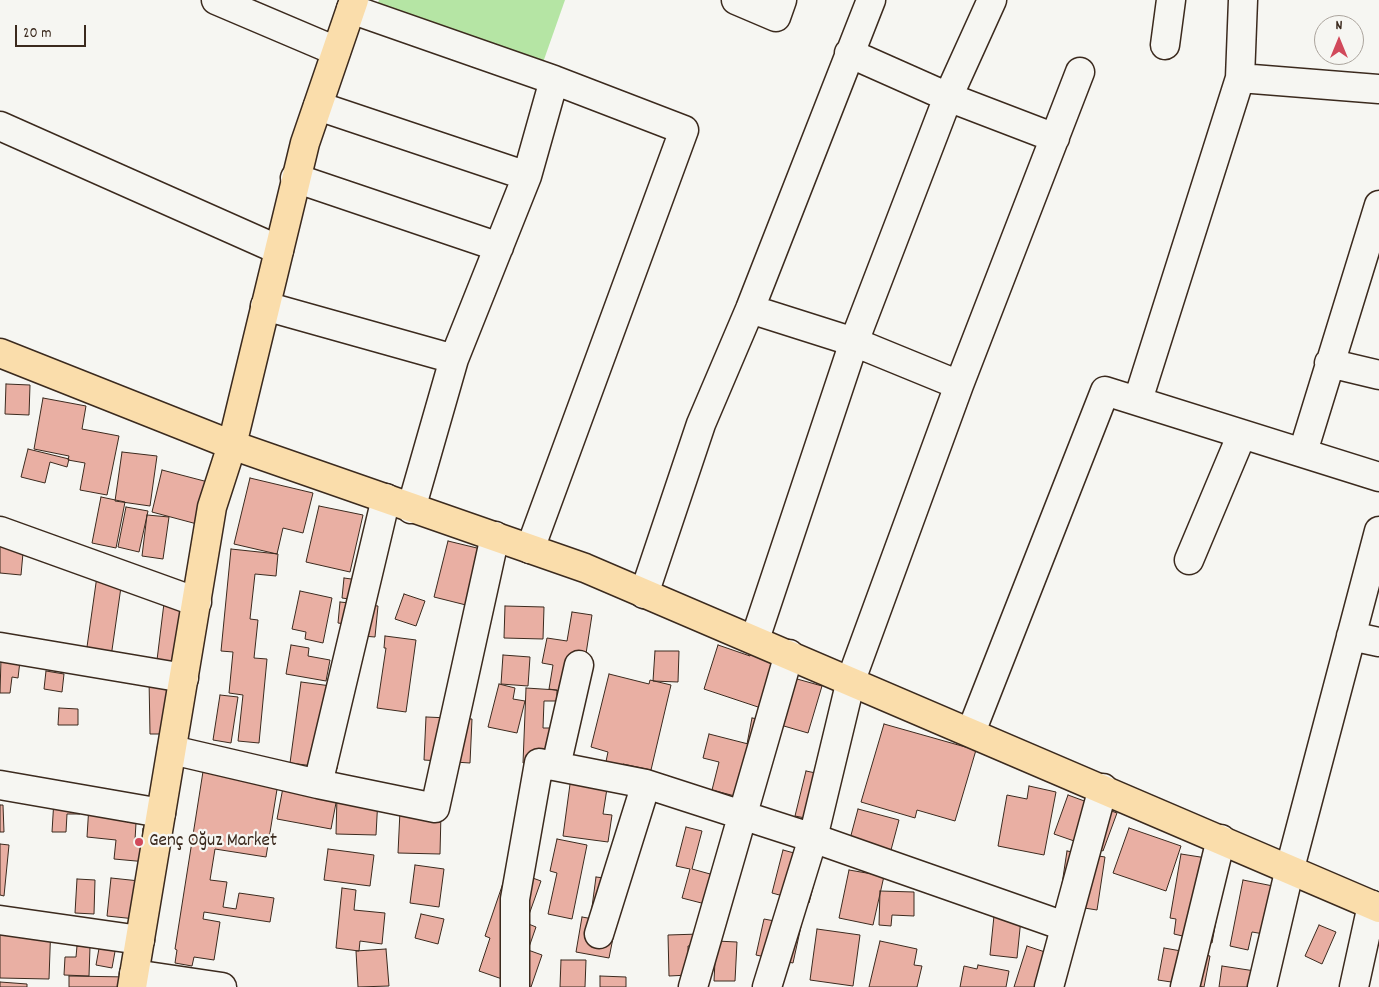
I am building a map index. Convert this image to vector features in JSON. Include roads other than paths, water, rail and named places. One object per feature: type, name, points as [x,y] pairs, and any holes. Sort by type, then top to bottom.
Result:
[{"type":"main road","points":[[133,980],[212,507],[232,444],[295,178],[353,4]]},
{"type":"main road","points":[[0,353],[232,444],[386,498],[411,509],[585,568],[851,680],[1376,906]]},
{"type":"street","points":[[216,0],[336,51]]},
{"type":"street","points":[[736,0],[776,17],[782,0]]},
{"type":"street","points":[[644,594],[701,424],[750,310],[871,0]]},
{"type":"street","points":[[755,640],[854,342],[948,97],[992,0]]},
{"type":"street","points":[[1165,45],[1171,0]]},
{"type":"street","points":[[1138,400],[1240,78],[1243,0]]},
{"type":"street","points":[[353,4],[684,130],[530,548]]},
{"type":"street","points":[[849,53],[948,97],[1054,138]]},
{"type":"street","points":[[767,987],[813,838],[851,680],[959,386],[1080,72]]},
{"type":"street","points":[[1240,78],[1379,89]]},
{"type":"street","points":[[411,509],[454,360],[527,176],[554,80]]},
{"type":"street","points":[[318,106],[527,176]]},
{"type":"street","points":[[0,126],[279,250]]},
{"type":"street","points":[[295,178],[498,247]]},
{"type":"street","points":[[1303,452],[1379,205]]},
{"type":"street","points":[[265,306],[454,360]]},
{"type":"street","points":[[750,310],[854,342],[959,386]]},
{"type":"street","points":[[1329,363],[1379,375]]},
{"type":"street","points":[[971,732],[1105,391],[1379,476]]},
{"type":"street","points":[[1189,560],[1242,434]]},
{"type":"street","points":[[318,784],[386,498]]},
{"type":"street","points":[[0,531],[196,602]]},
{"type":"street","points":[[1262,987],[1290,868],[1379,531]]},
{"type":"street","points":[[172,750],[318,784],[435,808],[495,536]]},
{"type":"street","points":[[1352,636],[1379,642]]},
{"type":"street","points":[[0,647],[184,678]]},
{"type":"street","points":[[693,987],[789,654]]},
{"type":"street","points":[[556,766],[579,666]]},
{"type":"street","points":[[515,987],[515,899],[539,763],[646,784],[813,838],[1064,926]]},
{"type":"street","points":[[599,934],[646,784]]},
{"type":"street","points":[[0,785],[161,813]]},
{"type":"street","points":[[1049,987],[1103,788]]},
{"type":"street","points":[[1185,987],[1221,839]]},
{"type":"street","points":[[1354,987],[1376,906]]},
{"type":"street","points":[[0,920],[140,940]]},
{"type":"street","points":[[133,980],[222,987]]},
{"type":"place","name":"Genç Oğuz Market","points":[[139,842]]}]
